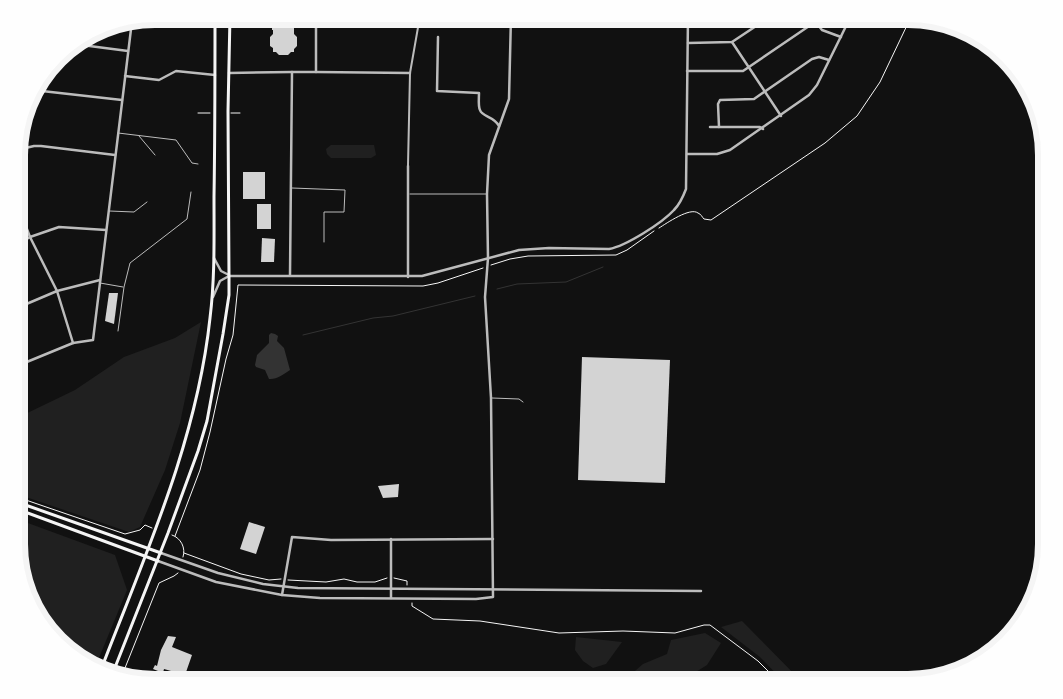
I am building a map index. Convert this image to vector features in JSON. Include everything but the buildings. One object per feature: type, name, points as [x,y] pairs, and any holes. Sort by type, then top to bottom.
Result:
[{"type":"main road","points":[[103,663],[148,548],[188,434],[206,348],[212,298],[214,256],[215,25]]},
{"type":"main road","points":[[115,668],[189,479],[207,421],[223,334],[229,295],[230,25]]},
{"type":"main road","points":[[25,505],[161,553]]},
{"type":"main road","points":[[25,512],[158,561]]},
{"type":"street","points":[[316,25],[316,72]]},
{"type":"street","points":[[408,277],[410,72],[418,25]]},
{"type":"street","points":[[158,561],[216,582],[264,593],[282,595],[320,598],[476,599],[493,597],[491,398],[485,297],[488,266],[486,194],[489,155],[509,99],[511,25]]},
{"type":"street","points":[[212,298],[220,281],[229,276],[408,277],[432,274],[519,250],[549,248],[609,249],[623,245],[672,212],[679,205],[684,195],[687,184],[688,25]]},
{"type":"street","points":[[687,43],[732,42],[758,25]]},
{"type":"street","points":[[687,71],[740,72],[811,25]]},
{"type":"street","points":[[818,25],[822,30],[841,37]]},
{"type":"street","points":[[687,154],[727,152],[782,116],[810,94],[847,25]]},
{"type":"street","points":[[25,363],[73,342],[93,340],[131,27]]},
{"type":"street","points":[[438,37],[437,92],[479,93],[482,114],[496,120],[499,126]]},
{"type":"street","points":[[732,42],[782,116]]},
{"type":"street","points":[[85,45],[128,51]]},
{"type":"street","points":[[718,127],[718,103],[720,100],[751,99],[812,58],[819,57],[829,60]]},
{"type":"street","points":[[125,76],[159,80],[176,71],[215,75]]},
{"type":"street","points":[[290,275],[292,72]]},
{"type":"street","points":[[229,73],[410,72]]},
{"type":"street","points":[[42,91],[122,100]]},
{"type":"street","points":[[710,127],[760,127],[763,129]]},
{"type":"street","points":[[25,148],[41,146],[115,155]]},
{"type":"street","points":[[25,224],[57,291],[73,342]]},
{"type":"street","points":[[25,240],[59,227],[106,230]]},
{"type":"street","points":[[214,256],[221,271],[229,276]]},
{"type":"street","points":[[25,305],[57,291],[100,282]]},
{"type":"street","points":[[282,595],[292,537],[331,540],[493,538]]},
{"type":"street","points":[[390,539],[391,598]]},
{"type":"street","points":[[161,553],[218,573],[298,588],[702,591]]},
{"type":"lane","points":[[118,133],[176,140],[192,163],[198,164]]},
{"type":"lane","points":[[139,135],[155,155]]},
{"type":"lane","points":[[291,188],[345,190],[344,212],[324,212],[324,242]]},
{"type":"lane","points":[[118,331],[124,287],[130,264],[187,220],[191,192]]},
{"type":"lane","points":[[408,194],[486,194]]},
{"type":"lane","points":[[109,211],[134,212],[147,202]]},
{"type":"lane","points":[[100,282],[124,287]]},
{"type":"lane","points":[[491,398],[519,399],[522,402]]},
{"type":"path","points":[[238,285],[423,286],[438,283],[510,259],[528,256],[616,255],[627,250],[675,217],[696,211],[704,219],[713,219],[825,143],[857,116],[882,78],[907,25]]},
{"type":"path","points":[[25,500],[125,534],[138,531],[145,525]]},
{"type":"path","points":[[175,536],[179,538],[185,550],[182,560]]},
{"type":"path","points":[[184,553],[241,574],[269,580],[326,582],[344,579],[375,582],[384,578],[390,578],[407,581],[407,589]]},
{"type":"path","points":[[124,671],[159,583],[176,575],[179,569]]},
{"type":"path","points":[[407,598],[408,602],[412,602],[422,613],[433,619],[480,621],[560,633],[623,631],[675,633],[710,625],[758,661],[772,674]]},
{"type":"shaded area","points":[[331,145],[374,145],[376,155],[371,158],[331,158],[327,154],[326,149]]},
{"type":"shaded area","points":[[201,322],[180,423],[165,470],[140,527],[129,532],[25,497],[25,414],[75,390],[124,357],[175,338]]},
{"type":"shaded area","points":[[271,333],[278,336],[277,341],[284,348],[290,370],[274,379],[269,379],[265,370],[255,365],[257,355],[269,343],[269,335]]},
{"type":"shaded area","points":[[25,522],[115,555],[127,590],[98,661],[90,657],[63,636],[38,602],[27,570]]},
{"type":"shaded area","points":[[742,621],[794,674],[776,674],[760,657],[721,627]]},
{"type":"shaded area","points":[[705,633],[721,643],[707,665],[693,674],[635,674],[635,671],[643,664],[667,654],[671,640]]},
{"type":"shaded area","points":[[576,637],[622,642],[606,664],[593,668],[583,661],[575,650]]},
{"type":"waterway","points":[[497,289],[517,284],[566,282],[603,267]]},
{"type":"waterway","points":[[303,335],[475,296]]}]
